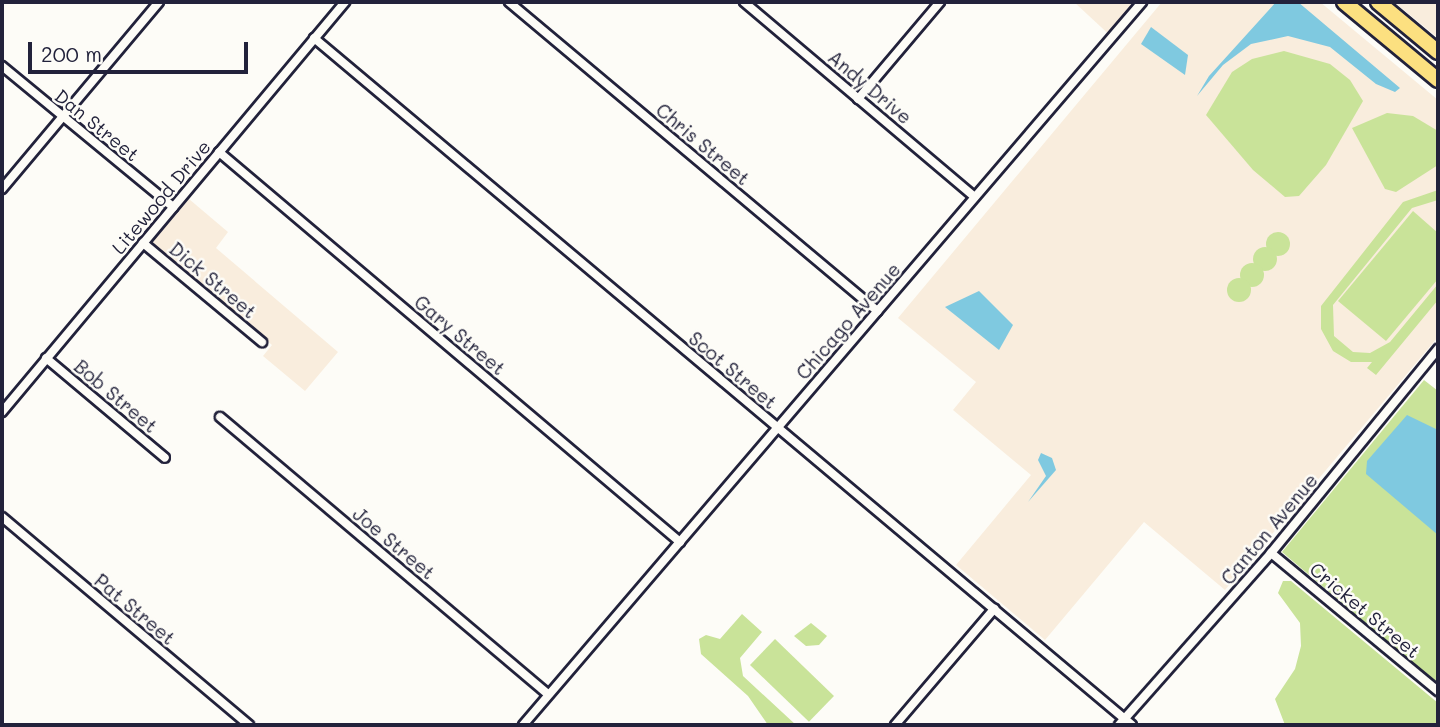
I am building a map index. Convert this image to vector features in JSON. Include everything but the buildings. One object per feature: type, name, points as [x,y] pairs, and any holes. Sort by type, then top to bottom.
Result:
[{"type":"main road","points":[[1344,2],[1438,80]]},
{"type":"main road","points":[[1378,2],[1438,52]]},
{"type":"street","points":[[2,189],[159,2]]},
{"type":"street","name":"Litewood Drive","points":[[2,412],[345,2]]},
{"type":"street","name":"Chris Street","points":[[509,2],[877,311]]},
{"type":"street","name":"Andy Drive","points":[[744,2],[975,197]]},
{"type":"street","points":[[858,99],[940,2]]},
{"type":"street","name":"Chicago Avenue","points":[[523,725],[547,693],[680,542],[1142,2]]},
{"type":"street","name":"Scot Street","points":[[314,38],[1125,723]]},
{"type":"street","name":"Dan Street","points":[[2,66],[173,207]]},
{"type":"street","name":"Gary Street","points":[[219,152],[680,542]]},
{"type":"street","name":"Dick Street","points":[[143,243],[262,342]]},
{"type":"street","name":"Canton Avenue","points":[[1125,723],[1272,553],[1438,349]]},
{"type":"street","name":"Bob Street","points":[[46,358],[165,458]]},
{"type":"street","name":"Joe Street","points":[[220,417],[547,693]]},
{"type":"street","name":"Pat Street","points":[[2,517],[249,725]]},
{"type":"street","name":"Cricket Street","points":[[1272,553],[1438,691]]},
{"type":"street","points":[[895,725],[994,610]]},
{"type":"shaded area","points":[[1074,2],[1146,2],[1115,40]]},
{"type":"shaded area","points":[[1162,2],[1320,2],[1438,100],[1438,337],[1225,590],[1144,522],[1045,640],[956,565],[1031,475],[953,410],[976,382],[898,318]]},
{"type":"shaded area","points":[[1394,2],[1438,2],[1438,38]]},
{"type":"shaded area","points":[[189,199],[228,232],[216,248],[338,352],[305,391],[263,356],[272,345],[152,243]]},
{"type":"green space","points":[[1284,51],[1330,64],[1350,80],[1363,101],[1326,165],[1299,196],[1285,197],[1253,170],[1206,115],[1232,72],[1252,59]]},
{"type":"green space","points":[[1387,113],[1413,116],[1438,131],[1438,165],[1396,192],[1385,189],[1352,128]]},
{"type":"green space","points":[[1438,190],[1438,200],[1412,208],[1333,305],[1334,336],[1353,352],[1370,353],[1390,342],[1438,284],[1438,300],[1376,375],[1367,368],[1372,362],[1351,362],[1333,351],[1321,329],[1321,306],[1403,202]]},
{"type":"green space","points":[[1413,211],[1438,233],[1438,279],[1386,341],[1338,301]]},
{"type":"green space","points":[[1278,232],[1287,235],[1290,244],[1287,253],[1278,256],[1269,253],[1266,244],[1269,235]]},
{"type":"green space","points":[[1265,247],[1274,250],[1277,259],[1274,268],[1265,271],[1256,268],[1253,259],[1256,250]]},
{"type":"green space","points":[[1252,263],[1261,266],[1264,275],[1261,284],[1252,287],[1243,284],[1240,275],[1243,266]]},
{"type":"green space","points":[[1239,278],[1248,281],[1251,290],[1248,299],[1239,302],[1230,299],[1227,290],[1230,281]]},
{"type":"green space","points":[[1424,380],[1438,391],[1438,684],[1282,552]]},
{"type":"green space","points":[[1283,581],[1291,581],[1438,703],[1438,725],[1285,725],[1275,699],[1295,669],[1301,646],[1300,623],[1278,593]]},
{"type":"green space","points":[[742,614],[762,632],[740,658],[743,676],[796,725],[768,725],[748,696],[701,654],[699,639],[706,635],[720,639]]},
{"type":"green space","points":[[811,623],[827,636],[819,645],[806,646],[794,636]]},
{"type":"green space","points":[[775,639],[834,696],[809,722],[750,665]]},
{"type":"water","points":[[1276,2],[1298,2],[1400,88],[1395,92],[1376,84],[1330,47],[1288,36],[1251,44],[1223,65],[1197,96],[1209,76]]},
{"type":"water","points":[[1151,27],[1188,55],[1185,75],[1141,44]]},
{"type":"water","points":[[979,291],[1013,325],[999,350],[945,307]]},
{"type":"water","points":[[1407,415],[1438,430],[1438,535],[1366,474],[1367,461]]},
{"type":"water","points":[[1041,453],[1052,458],[1056,470],[1028,502],[1046,476],[1038,460]]}]
